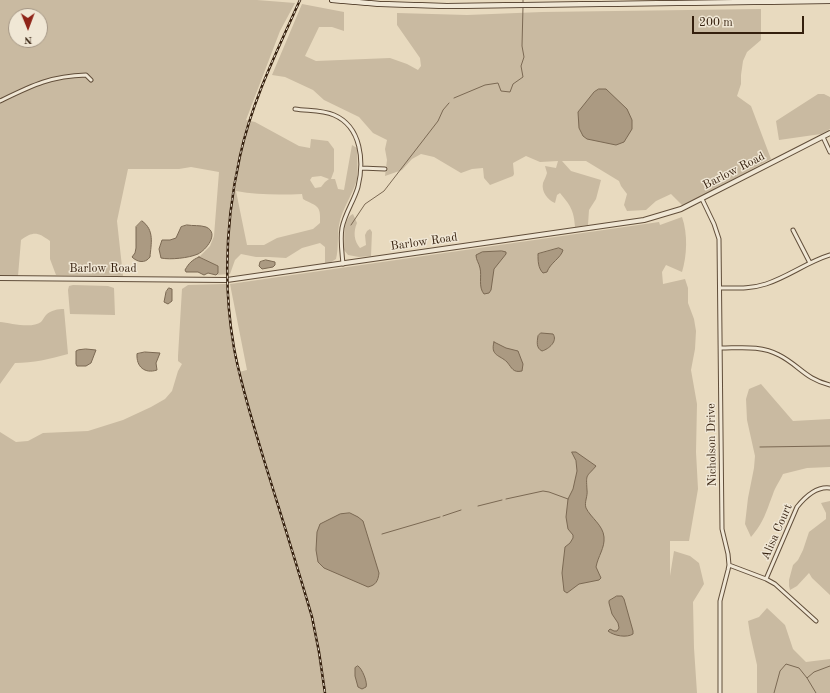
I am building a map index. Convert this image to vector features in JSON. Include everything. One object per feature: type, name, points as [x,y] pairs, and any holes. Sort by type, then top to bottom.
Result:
[{"type":"main road","points":[[332,0],[419,6],[830,1]]},
{"type":"street","points":[[0,101],[28,87],[60,77],[86,75],[91,80]]},
{"type":"street","points":[[295,109],[327,113],[337,116],[345,122],[358,142],[361,168],[358,188],[342,226],[341,242],[343,264]]},
{"type":"street","name":"Barlow Road","points":[[0,278],[227,280],[644,220],[674,212],[830,133]]},
{"type":"street","points":[[823,137],[830,152]]},
{"type":"street","points":[[361,168],[385,169]]},
{"type":"street","name":"Nicholson Drive","points":[[702,198],[718,234],[720,288],[722,529],[729,564],[720,601],[720,693]]},
{"type":"street","points":[[794,230],[810,263]]},
{"type":"street","points":[[720,288],[751,288],[764,285],[830,255]]},
{"type":"street","points":[[721,348],[750,348],[767,350],[784,357],[813,379],[830,385]]},
{"type":"street","name":"Alisa Court","points":[[766,578],[797,507],[813,492],[822,488],[830,488]]},
{"type":"street","points":[[729,564],[766,578],[781,589],[816,621]]},
{"type":"shaded area","points":[[0,0],[257,0],[295,3],[280,31],[246,120],[255,122],[299,146],[310,148],[311,139],[328,141],[334,149],[334,171],[331,179],[335,179],[338,189],[344,190],[352,145],[357,148],[357,179],[340,219],[336,259],[328,264],[325,264],[325,247],[320,243],[302,248],[286,258],[256,257],[241,254],[235,260],[230,274],[216,275],[218,273],[218,266],[199,257],[210,246],[214,236],[219,172],[191,167],[179,169],[128,169],[117,221],[123,276],[56,275],[50,259],[50,241],[39,234],[32,234],[21,240],[18,276],[0,275]],"holes":[[[321,176],[329,179],[321,187],[315,188],[310,180],[312,177]],[[236,191],[285,195],[302,194],[303,199],[315,205],[319,209],[320,223],[313,229],[277,238],[264,245],[247,245]]]},
{"type":"shaded area","points":[[302,4],[344,12],[344,31],[332,27],[319,27],[305,56],[316,61],[390,58],[418,70],[421,66],[420,58],[397,25],[397,13],[467,15],[542,12],[761,9],[761,40],[747,52],[743,61],[741,84],[737,96],[751,106],[771,159],[683,206],[671,194],[656,201],[646,210],[627,211],[624,205],[627,194],[619,181],[586,161],[562,161],[571,171],[601,180],[596,199],[589,210],[588,225],[575,227],[574,216],[571,208],[560,193],[557,195],[555,203],[548,198],[543,190],[543,183],[547,173],[545,166],[556,168],[558,161],[540,162],[526,156],[513,163],[513,176],[490,185],[484,178],[483,168],[472,169],[461,173],[434,157],[421,154],[412,159],[402,170],[385,176],[387,160],[385,149],[387,140],[373,133],[359,117],[324,100],[313,90],[285,77],[272,75]]},
{"type":"shaded area","points":[[599,89],[606,89],[627,109],[632,120],[632,129],[624,142],[616,145],[587,139],[583,136],[579,128],[578,112],[594,92]]},
{"type":"shaded area","points":[[818,94],[824,94],[830,97],[830,129],[821,134],[779,140],[776,121]]},
{"type":"shaded area","points":[[353,214],[357,223],[355,239],[360,248],[366,245],[365,235],[367,231],[370,229],[372,232],[371,256],[359,257],[348,255],[344,250],[344,235],[347,220]]},
{"type":"shaded area","points":[[682,217],[686,245],[682,272],[666,265],[662,272],[663,284],[685,279],[688,288],[688,303],[694,319],[696,331],[695,349],[691,370],[697,404],[696,452],[698,489],[689,541],[670,541],[670,576],[674,551],[690,556],[699,563],[704,584],[693,602],[697,693],[0,693],[0,432],[16,442],[28,441],[43,433],[88,431],[123,420],[165,399],[172,391],[178,371],[182,364],[178,361],[178,356],[182,289],[188,285],[226,284],[239,372],[247,370],[230,284],[659,222],[660,225]]},
{"type":"shaded area","points":[[142,221],[151,233],[151,242],[150,257],[146,261],[141,262],[132,257],[136,248],[136,227]]},
{"type":"shaded area","points":[[187,225],[204,226],[210,230],[212,237],[205,249],[198,254],[185,258],[161,258],[159,249],[162,240],[176,238],[181,227]]},
{"type":"shaded area","points":[[559,248],[563,250],[562,253],[550,266],[547,272],[543,273],[539,267],[538,254]]},
{"type":"shaded area","points":[[482,252],[506,252],[506,254],[494,269],[491,290],[489,293],[484,294],[481,288],[480,266],[476,255]]},
{"type":"shaded area","points":[[199,257],[218,266],[218,273],[216,275],[208,273],[204,275],[198,272],[186,272],[185,270],[189,264]]},
{"type":"shaded area","points":[[266,260],[275,262],[275,265],[273,267],[262,269],[259,266],[260,262]]},
{"type":"shaded area","points":[[69,286],[108,286],[114,288],[115,315],[70,314],[68,290]]},
{"type":"shaded area","points":[[169,288],[172,289],[172,301],[168,304],[164,302],[166,292]]},
{"type":"shaded area","points":[[64,309],[68,354],[42,360],[15,363],[0,384],[0,322],[21,325],[37,324],[41,322],[50,312]]},
{"type":"shaded area","points":[[541,333],[553,334],[554,337],[554,342],[542,351],[538,347],[537,343],[538,336]]},
{"type":"shaded area","points":[[494,342],[506,348],[518,351],[523,364],[522,371],[515,371],[507,362],[496,355],[493,350]]},
{"type":"shaded area","points":[[86,349],[96,350],[91,363],[86,366],[77,366],[76,351]]},
{"type":"shaded area","points":[[145,352],[160,353],[156,363],[157,370],[145,370],[138,363],[137,354]]},
{"type":"shaded area","points":[[761,384],[793,421],[830,419],[830,467],[807,468],[783,474],[775,489],[762,522],[751,537],[745,524],[755,456],[747,420],[746,399],[749,389]]},
{"type":"shaded area","points":[[572,452],[576,452],[596,466],[588,474],[587,478],[586,508],[599,525],[603,533],[604,541],[596,567],[601,578],[599,580],[579,584],[567,593],[564,591],[562,573],[565,547],[573,538],[573,535],[568,529],[566,517],[568,499],[573,489],[577,471],[576,461]]},
{"type":"shaded area","points":[[830,501],[830,595],[812,578],[809,573],[797,586],[790,590],[789,580],[793,565],[798,560],[803,550],[809,532],[826,519],[826,513],[821,503]]},
{"type":"shaded area","points":[[350,513],[363,521],[379,573],[376,582],[368,587],[324,568],[318,562],[316,550],[317,532],[320,524],[340,514]]},
{"type":"shaded area","points":[[617,596],[622,596],[624,599],[633,631],[633,634],[627,636],[620,636],[608,631],[610,629],[617,631],[619,628],[618,623],[612,614],[609,603],[609,601]]},
{"type":"shaded area","points":[[767,608],[785,625],[793,649],[806,662],[830,659],[830,693],[757,693],[757,665],[748,621],[759,617]]},
{"type":"shaded area","points":[[358,666],[363,672],[366,682],[366,687],[362,689],[358,687],[355,676],[355,668]]},
{"type":"waterway","points":[[454,98],[485,85],[498,83],[501,91],[510,92],[513,84],[523,77],[521,66],[524,57],[522,46],[523,7]]},
{"type":"waterway","points":[[351,225],[365,204],[384,191],[438,121],[443,110],[449,103]]},
{"type":"waterway","points":[[760,447],[830,446]]},
{"type":"waterway","points":[[506,499],[543,491],[568,499]]},
{"type":"waterway","points":[[478,506],[502,500]]},
{"type":"waterway","points":[[443,516],[461,510]]},
{"type":"waterway","points":[[382,534],[440,517]]},
{"type":"waterway","points":[[774,693],[780,671],[786,664],[799,668],[807,678],[814,672],[830,666]]},
{"type":"waterway","points":[[807,678],[816,693]]},
{"type":"railway","points":[[300,0],[266,76],[245,136],[235,180],[229,228],[227,276],[228,300],[234,348],[240,376],[312,617],[325,693]]}]
